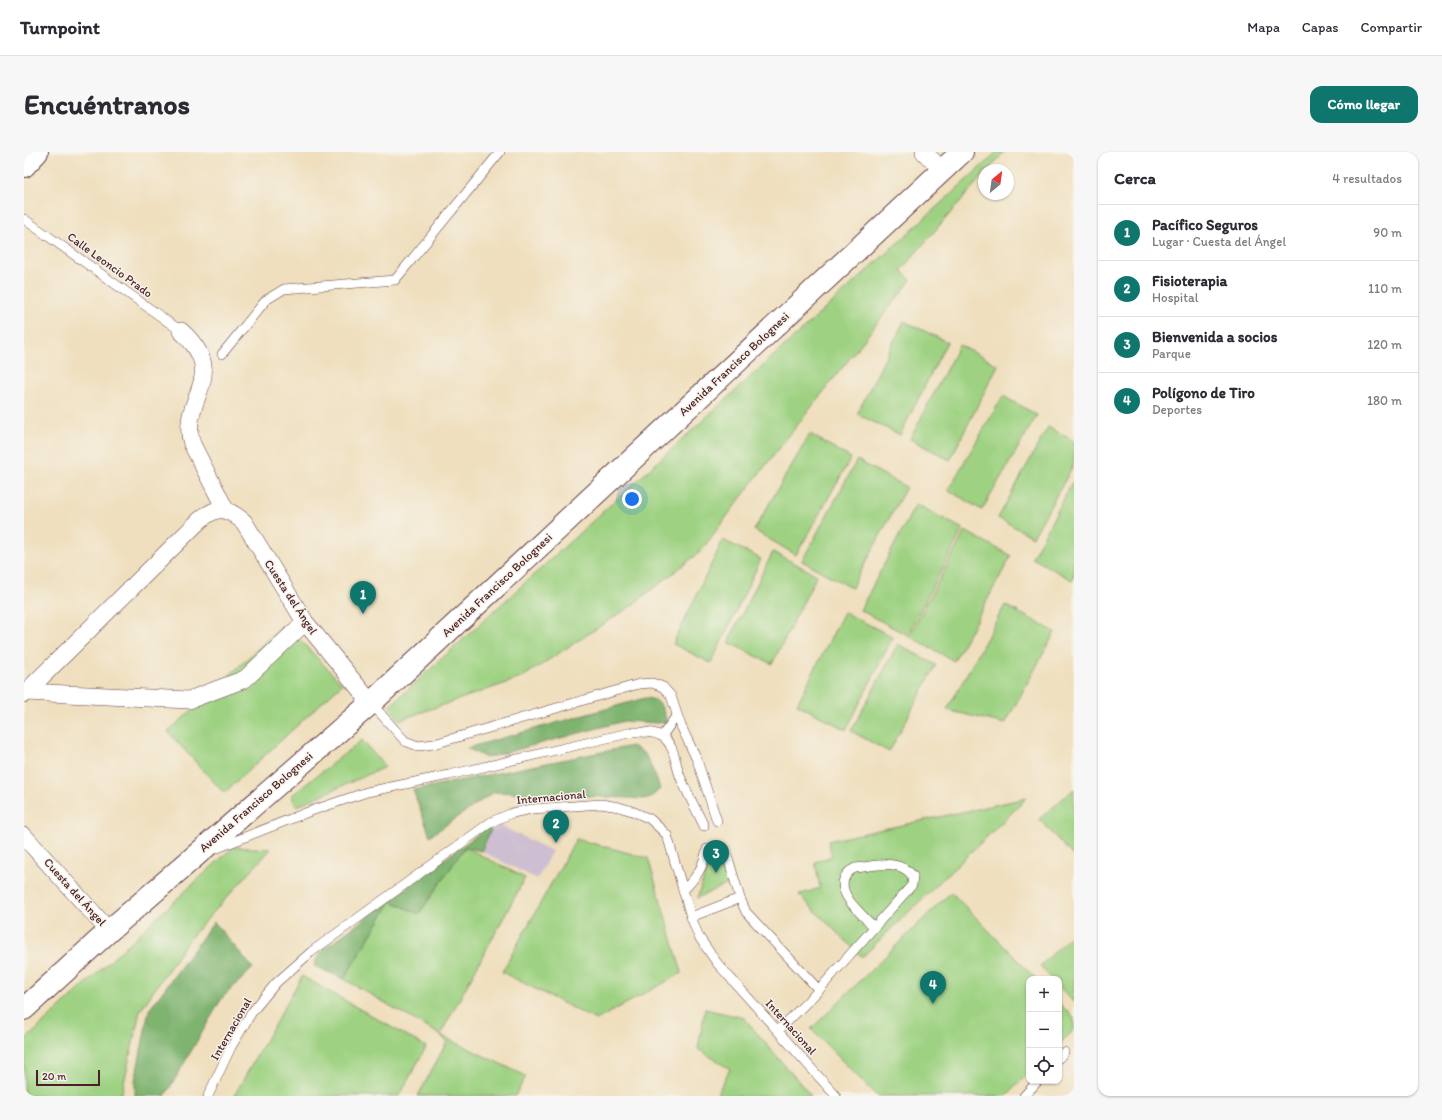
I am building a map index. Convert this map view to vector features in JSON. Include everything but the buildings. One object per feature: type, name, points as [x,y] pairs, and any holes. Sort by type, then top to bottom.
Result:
[{"type":"street","points":[[24,166],[37,152]]},
{"type":"street","points":[[924,152],[942,170]]},
{"type":"street","name":"Avenida Francisco Bolognesi","points":[[24,1009],[109,930],[370,703],[962,152]]},
{"type":"street","points":[[25,693],[200,520],[210,512],[226,510],[192,444],[189,434],[191,414],[202,387],[203,369],[202,358],[197,349],[181,332]]},
{"type":"street","name":"Cuesta del Ángel","points":[[226,510],[236,515],[244,522],[305,622],[370,703]]},
{"type":"street","points":[[25,693],[190,700],[244,679],[305,622]]},
{"type":"street","name":"Cuesta del Ángel","points":[[24,836],[109,930]]},
{"type":"lane","points":[[222,354],[266,300],[284,289],[395,280],[500,152]]},
{"type":"lane","name":"Calle Leoncio Prado","points":[[24,219],[181,332]]},
{"type":"lane","points":[[370,703],[405,741],[418,746],[434,744],[639,684],[652,683],[663,687],[671,696],[681,726],[697,760],[717,821]]},
{"type":"lane","points":[[662,736],[677,715]]},
{"type":"lane","points":[[193,857],[308,812],[367,792],[449,776],[633,732],[649,732],[662,736],[667,742],[671,748],[680,775],[704,826]]},
{"type":"lane","name":"Internacional","points":[[208,1096],[231,1047],[252,1012],[276,983],[311,952],[491,822],[512,812],[601,804],[626,809],[650,819],[667,835],[691,917],[699,937],[717,962],[836,1096]]},
{"type":"lane","points":[[684,891],[698,874],[704,863],[707,850]]},
{"type":"lane","points":[[728,858],[740,898],[746,912],[819,990]]},
{"type":"lane","points":[[778,1031],[819,990],[849,954],[874,927],[912,885],[913,876],[902,867],[893,864],[855,868],[849,871],[846,876],[843,884],[844,893],[874,927]]},
{"type":"lane","points":[[691,917],[740,898]]},
{"type":"lane","points":[[1024,1096],[1035,1084]]},
{"type":"shaded area","points":[[495,823],[552,851],[537,879],[481,851]]},
{"type":"green space","points":[[997,152],[1004,152],[993,164],[984,164]]},
{"type":"green space","points":[[978,169],[978,181],[901,270],[911,280],[755,479],[700,552],[631,606],[521,678],[399,720],[390,706]]},
{"type":"green space","points":[[904,321],[947,342],[900,435],[857,414]]},
{"type":"green space","points":[[959,345],[998,365],[950,460],[910,439]]},
{"type":"green space","points":[[1003,396],[1037,415],[982,510],[948,490]]},
{"type":"green space","points":[[1048,427],[1074,441],[1074,464],[1033,537],[998,518]]},
{"type":"green space","points":[[810,434],[851,458],[796,555],[754,530]]},
{"type":"green space","points":[[857,460],[906,487],[852,588],[802,561]]},
{"type":"green space","points":[[1074,480],[1074,576],[1072,580],[1032,558]]},
{"type":"green space","points":[[916,504],[963,529],[907,635],[860,610]]},
{"type":"green space","points":[[965,531],[1011,556],[954,661],[909,636]]},
{"type":"green space","points":[[723,540],[761,559],[711,663],[673,644]]},
{"type":"green space","points":[[773,552],[817,575],[772,664],[728,642]]},
{"type":"green space","points":[[1005,605],[1055,632],[1005,724],[947,710]]},
{"type":"green space","points":[[844,612],[893,637],[846,730],[797,704]]},
{"type":"green space","points":[[285,624],[342,684],[224,793],[168,732]]},
{"type":"green space","points":[[898,644],[936,665],[889,752],[851,731]]},
{"type":"green space","points":[[645,698],[658,702],[667,722],[657,723],[624,721],[486,758],[467,748]]},
{"type":"green space","points":[[362,740],[385,767],[297,806],[291,796]]},
{"type":"green space","points":[[632,746],[645,754],[660,789],[649,799],[494,792],[430,836],[413,790]]},
{"type":"green space","points":[[1074,789],[1074,857],[1039,819]]},
{"type":"green space","points":[[1027,798],[862,957],[799,895],[820,888],[815,862],[832,856],[828,841]]},
{"type":"green space","points":[[488,827],[491,830],[481,851],[465,847],[419,914],[391,901],[344,979],[314,966],[320,952]]},
{"type":"green space","points":[[576,839],[648,858],[682,973],[596,1020],[502,972]]},
{"type":"green space","points":[[233,847],[271,849],[189,939],[140,1011],[121,1096],[24,1096],[24,1041]]},
{"type":"green space","points":[[465,847],[525,878],[440,1035],[344,979],[391,901],[419,914]]},
{"type":"green space","points":[[722,858],[728,884],[697,898],[710,861]]},
{"type":"green space","points":[[951,892],[1033,976],[1026,976],[1026,1076],[1006,1096],[877,1096],[811,1029]]},
{"type":"green space","points":[[214,922],[253,968],[222,998],[165,1096],[135,1096],[135,1081],[149,1010]]},
{"type":"green space","points":[[1074,933],[1074,1003],[1062,989],[1062,976],[1049,976],[1040,966]]},
{"type":"green space","points":[[302,976],[426,1047],[399,1096],[234,1096]]},
{"type":"green space","points":[[1062,1006],[1074,1018],[1074,1030],[1062,1041]]},
{"type":"green space","points":[[705,1009],[744,1018],[811,1096],[716,1096],[730,1069],[698,1049]]},
{"type":"green space","points":[[440,1035],[526,1076],[515,1096],[418,1096],[447,1042]]},
{"type":"place","name":"Pacífico Seguros","points":[[363,614]]},
{"type":"place","name":"Fisioterapia","points":[[556,843]]},
{"type":"place","name":"Bienvenida a socios","points":[[716,873]]},
{"type":"place","name":"Polígono de Tiro","points":[[933,1004]]}]
